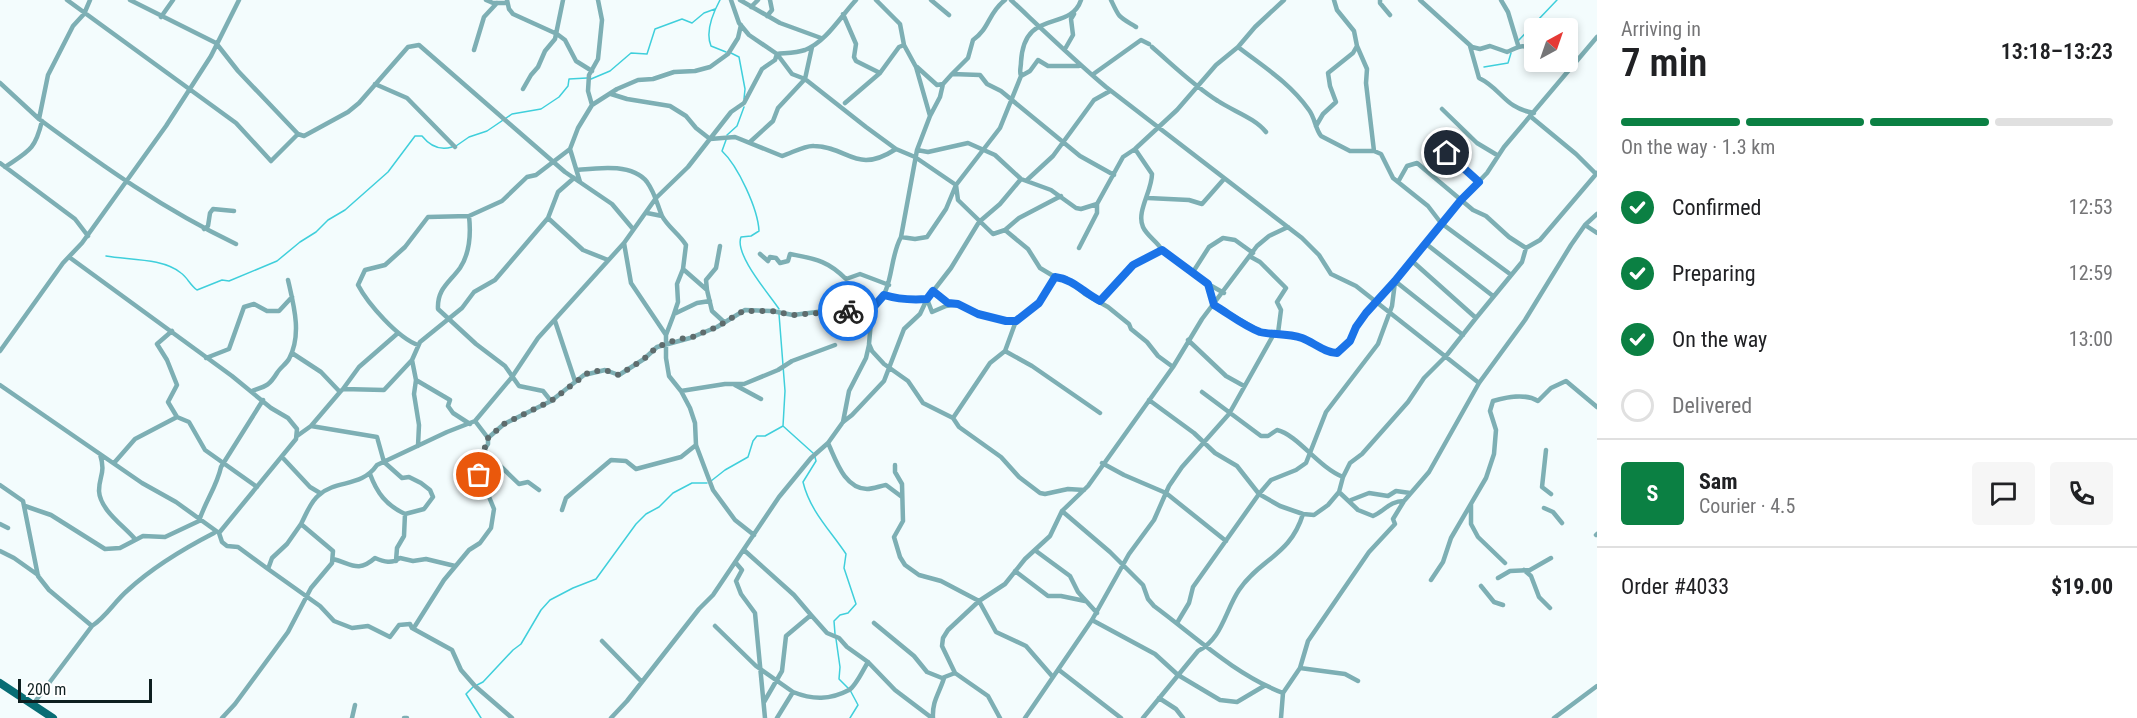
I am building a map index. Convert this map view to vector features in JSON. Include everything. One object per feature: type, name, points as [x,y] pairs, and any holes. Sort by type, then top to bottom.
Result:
[{"type":"main road","points":[[0,682],[53,718]]},
{"type":"street","points":[[67,0],[236,123],[269,160],[298,134]]},
{"type":"street","points":[[88,236],[75,219],[2,165],[33,148],[38,141],[48,75],[73,26],[84,14],[90,0]]},
{"type":"street","points":[[130,0],[216,43],[238,71],[298,134],[304,136],[348,112],[408,46],[419,45],[577,180],[612,204],[633,229]]},
{"type":"street","points":[[161,17],[173,0]]},
{"type":"street","points":[[0,351],[69,256],[88,236],[190,89],[239,0]]},
{"type":"street","points":[[486,0],[497,3],[507,1],[509,9],[516,17],[557,34],[568,45],[576,61],[590,75]]},
{"type":"street","points":[[524,89],[557,34],[563,0]]},
{"type":"street","points":[[592,105],[588,91],[590,75],[598,59],[598,36],[602,20],[598,0]]},
{"type":"street","points":[[731,0],[741,25],[749,35],[777,54],[792,74],[805,79],[896,149],[915,157],[956,185],[958,200],[993,234],[1005,230],[1019,218],[1061,196]]},
{"type":"street","points":[[740,0],[780,23],[821,38]]},
{"type":"street","points":[[751,7],[758,0]]},
{"type":"street","points":[[767,16],[772,10],[770,0]]},
{"type":"street","points":[[876,0],[898,20],[904,45],[916,67],[930,116]]},
{"type":"street","points":[[931,0],[949,15]]},
{"type":"street","points":[[843,422],[849,391],[866,358],[872,310],[889,285],[894,257],[901,237],[915,157],[930,116],[940,97],[943,84],[968,58],[973,40],[984,32],[989,18],[1005,0]]},
{"type":"street","points":[[1011,0],[1065,49],[1079,66],[1288,227],[1319,255],[1331,274],[1356,286],[1479,384]]},
{"type":"street","points":[[901,237],[915,239],[927,237],[946,209],[956,185],[1000,128],[1010,98],[1021,76],[1023,44],[1027,36],[1039,27],[1072,14],[1082,0]]},
{"type":"street","points":[[1111,0],[1114,12],[1123,21],[1136,27]]},
{"type":"street","points":[[1079,248],[1097,213],[1097,204],[1123,157],[1157,128],[1216,65],[1238,47],[1255,27],[1284,0]]},
{"type":"street","points":[[1334,0],[1337,10],[1354,31],[1357,46],[1367,69],[1366,83],[1374,151]]},
{"type":"street","points":[[1380,0],[1390,15]]},
{"type":"street","points":[[1420,0],[1476,49],[1490,46],[1507,52],[1518,45],[1524,46]]},
{"type":"street","points":[[1501,0],[1511,20],[1518,45]]},
{"type":"street","points":[[777,54],[802,51],[812,47],[843,15],[852,1]]},
{"type":"street","points":[[474,50],[484,17],[497,3]]},
{"type":"street","points":[[843,15],[856,44],[854,57],[856,61],[880,73]]},
{"type":"street","points":[[1065,49],[1073,35],[1071,19],[1074,15]]},
{"type":"street","points":[[418,345],[398,333],[363,295],[358,285],[365,270],[385,265],[405,247],[428,217],[469,216],[507,198],[527,177],[536,175],[570,149],[578,128],[592,105],[617,89],[638,80],[653,79],[674,72],[704,69],[728,54],[741,25]]},
{"type":"street","points":[[1578,59],[1597,37]]},
{"type":"street","points":[[1092,75],[1132,44],[1141,40],[1151,45],[1197,87],[1237,113],[1261,125],[1266,132]]},
{"type":"street","points":[[845,103],[880,73],[899,47],[904,45]]},
{"type":"street","points":[[1316,126],[1323,114],[1336,102],[1330,86],[1329,73],[1353,53],[1357,46]]},
{"type":"street","points":[[1149,400],[1215,453],[1237,466],[1259,494],[1280,506],[1303,514],[1319,514],[1339,492],[1350,463],[1362,454],[1408,402],[1424,378],[1446,356],[1522,262],[1526,248],[1540,240],[1597,174],[1532,115],[1519,110],[1489,83],[1479,78],[1470,46]]},
{"type":"street","points":[[750,142],[773,121],[778,108],[805,79],[812,47]]},
{"type":"street","points":[[1238,47],[1274,73],[1296,94],[1313,115],[1320,136],[1350,151],[1374,151],[1384,156],[1389,173],[1428,206],[1441,223],[1510,274]]},
{"type":"street","points":[[268,569],[272,558],[287,544],[320,493],[344,483],[361,480],[377,465],[472,422],[512,377],[538,338],[624,243],[656,198],[688,167],[731,112],[744,103],[762,69],[775,60],[777,54]]},
{"type":"street","points":[[1021,76],[1030,71],[1037,61],[1048,66],[1079,66]]},
{"type":"street","points":[[916,67],[938,85],[943,84]]},
{"type":"street","points":[[1177,622],[1186,610],[1193,587],[1259,494],[1271,480],[1302,467],[1326,412],[1378,344],[1390,312],[1395,281],[1568,72]]},
{"type":"street","points":[[952,74],[980,75],[987,84],[1001,91],[1080,156],[1114,175]]},
{"type":"street","points":[[0,83],[40,120],[125,182],[204,229],[236,244]]},
{"type":"street","points":[[375,84],[407,98],[455,147]]},
{"type":"street","points":[[611,718],[736,563],[779,497],[828,443],[843,422],[884,381],[904,329],[920,315],[927,299],[973,236],[979,222],[1053,156],[1094,100],[1110,91]]},
{"type":"street","points":[[611,94],[642,103],[670,106],[686,116],[710,139],[735,137],[782,156],[796,153],[810,146],[832,150],[855,160],[886,156],[896,149]]},
{"type":"street","points":[[1442,109],[1477,143],[1497,155]]},
{"type":"street","points":[[917,150],[928,152],[968,143],[995,155],[1024,180],[1061,196],[1072,206],[1081,209],[1097,204]]},
{"type":"street","points":[[570,149],[577,170],[577,180]]},
{"type":"street","points":[[1135,149],[1152,174],[1141,221],[1144,230],[1162,250],[1208,284],[1224,292]]},
{"type":"street","points":[[1447,153],[1479,182]]},
{"type":"street","points":[[1398,182],[1407,166],[1414,162],[1473,210],[1494,222],[1509,237],[1526,248]]},
{"type":"street","points":[[577,170],[603,167],[631,172],[644,179],[656,198],[662,216],[686,245],[683,269],[677,284],[678,302],[666,335]]},
{"type":"street","points":[[1148,198],[1189,200],[1202,204],[1224,179]]},
{"type":"street","points":[[548,218],[555,196],[577,180]]},
{"type":"street","points":[[292,353],[321,372],[341,391],[384,390],[412,360],[420,342],[462,308],[474,292],[495,280],[548,218],[555,198]]},
{"type":"street","points":[[204,229],[208,226],[210,213],[213,210],[234,211]]},
{"type":"street","points":[[647,213],[662,216]]},
{"type":"street","points":[[1281,718],[1283,693],[1300,669],[1308,641],[1369,552],[1395,524],[1394,519],[1404,501],[1429,472],[1479,384],[1525,320],[1585,225],[1597,214]]},
{"type":"street","points":[[469,216],[470,239],[466,256],[460,267],[441,288],[437,300],[438,309],[448,320],[505,366],[519,386],[543,391],[551,401]]},
{"type":"street","points":[[548,218],[583,250],[608,260]]},
{"type":"street","points":[[1585,225],[1597,232]]},
{"type":"street","points":[[1000,718],[988,696],[955,673],[942,646],[943,638],[954,623],[979,601],[1005,584],[1025,559],[1036,551],[1053,532],[1062,511],[1084,490],[1173,367],[1202,319],[1269,236],[1288,227]]},
{"type":"street","points":[[1005,230],[1028,249],[1040,268],[1055,277],[1066,278],[1085,294],[1100,301],[1129,324],[1136,335],[1173,367]]},
{"type":"street","points":[[1025,718],[1092,620],[1122,567],[1154,520],[1166,493],[1182,467],[1229,414],[1277,333],[1281,310],[1277,302],[1286,288],[1235,240],[1223,238],[1209,247],[1193,272]]},
{"type":"street","points":[[624,243],[631,283],[666,335],[669,376],[681,391],[695,423],[696,445],[713,490],[735,520],[754,535]]},
{"type":"street","points":[[1425,243],[1493,296]]},
{"type":"street","points":[[720,246],[716,268],[705,283],[714,314],[724,322]]},
{"type":"street","points":[[1100,301],[1133,265],[1162,250]]},
{"type":"street","points":[[760,255],[768,261],[770,257],[776,258],[780,263],[788,261],[790,254],[813,258],[830,264],[846,279],[860,274],[889,285]]},
{"type":"street","points":[[69,256],[293,423],[297,429],[297,436]]},
{"type":"street","points":[[1411,260],[1476,318]]},
{"type":"street","points":[[683,269],[707,290]]},
{"type":"street","points":[[1208,284],[1214,305],[1258,331],[1302,338],[1330,352],[1337,353],[1350,341],[1361,319],[1399,276]]},
{"type":"street","points":[[953,418],[990,363],[1005,351],[1016,321],[1039,303],[1055,277]]},
{"type":"street","points":[[252,391],[270,385],[292,353],[297,328],[288,280]]},
{"type":"street","points":[[1395,281],[1463,335]]},
{"type":"street","points":[[933,291],[953,305]]},
{"type":"street","points":[[884,295],[895,298],[927,299]]},
{"type":"street","points":[[206,358],[229,349],[244,307],[254,304],[267,311],[279,310],[292,297]]},
{"type":"street","points":[[927,299],[932,312],[958,304],[994,319],[1016,321]]},
{"type":"street","points":[[674,314],[697,303],[710,301]]},
{"type":"street","points":[[488,438],[504,424],[551,401],[589,372],[599,370],[619,375],[644,359],[657,347],[690,338],[745,310],[772,311],[793,315],[833,310],[872,310]]},
{"type":"street","points":[[555,321],[575,381]]},
{"type":"street","points":[[172,331],[157,344],[167,360],[177,385],[168,402],[177,417],[189,422],[205,450],[257,487]]},
{"type":"street","points":[[34,703],[92,626],[106,616],[123,594],[163,561],[216,533],[282,458],[297,436],[311,426],[359,367],[398,333]]},
{"type":"street","points":[[1188,340],[1226,376],[1244,386]]},
{"type":"street","points":[[869,344],[872,351],[888,368],[908,381],[923,403],[953,418],[959,427],[1001,457],[1019,477],[1040,493],[1068,489],[1084,490]]},
{"type":"street","points":[[681,391],[746,384],[792,361],[806,358],[813,352],[835,345]]},
{"type":"street","points":[[1005,351],[1032,366],[1100,413]]},
{"type":"street","points":[[412,360],[416,380],[414,394],[418,446]]},
{"type":"street","points":[[412,628],[455,566],[469,550],[480,543],[491,528],[494,519],[494,509],[474,460],[488,444],[488,438],[472,422],[453,413],[448,406],[450,400],[416,380]]},
{"type":"street","points":[[1431,580],[1443,562],[1451,538],[1486,478],[1494,454],[1496,430],[1490,411],[1492,401],[1512,395],[1530,396],[1538,401],[1551,388],[1566,381],[1597,407]]},
{"type":"street","points":[[733,384],[762,399]]},
{"type":"street","points":[[0,385],[141,483],[176,502],[216,533],[227,546],[238,547],[320,606],[333,621],[352,628],[368,626],[390,638],[399,625],[410,624],[412,628],[452,650],[461,670],[512,718]]},
{"type":"street","points":[[1202,392],[1261,436],[1268,436],[1277,430],[1290,434],[1325,467],[1343,477]]},
{"type":"street","points":[[25,506],[51,515],[105,549],[120,548],[143,536],[165,537],[199,521],[224,463],[263,400]]},
{"type":"street","points":[[114,463],[135,439],[177,417]]},
{"type":"street","points":[[311,426],[377,437],[384,462],[402,477],[409,477],[421,483],[430,490],[433,497],[424,509],[405,514],[393,509],[383,499],[375,488],[370,474]]},
{"type":"street","points":[[828,443],[846,477],[860,488],[871,489],[886,485],[902,497]]},
{"type":"street","points":[[562,510],[566,498],[611,460],[626,461],[636,469],[681,457],[696,445]]},
{"type":"street","points":[[483,450],[519,484],[528,482],[539,490]]},
{"type":"street","points":[[1546,450],[1542,487],[1551,494]]},
{"type":"street","points":[[818,452],[835,458]]},
{"type":"street","points":[[100,454],[104,468],[99,491],[104,505],[135,539]]},
{"type":"street","points":[[282,458],[302,480],[320,493]]},
{"type":"street","points":[[1102,463],[1124,476],[1166,493],[1227,541]]},
{"type":"street","points":[[895,465],[895,472],[903,484],[902,524],[894,537],[902,561],[919,575],[931,577],[979,601],[996,632],[1026,646],[1052,676]]},
{"type":"street","points":[[0,485],[23,501],[38,576]]},
{"type":"street","points":[[1351,501],[1369,493],[1388,496],[1396,491],[1410,493]]},
{"type":"street","points":[[1339,492],[1358,510],[1373,516],[1379,514],[1390,503],[1404,501]]},
{"type":"street","points":[[1471,503],[1471,524],[1482,542],[1505,563]]},
{"type":"street","points":[[1544,508],[1562,522]]},
{"type":"street","points":[[1062,511],[1110,552],[1122,567],[1143,585],[1148,599],[1154,606],[1177,622],[1224,662],[1264,686],[1283,693]]},
{"type":"street","points":[[396,561],[397,548],[405,536],[405,514]]},
{"type":"street","points":[[1143,718],[1220,628],[1239,590],[1274,555],[1290,543],[1303,514]]},
{"type":"street","points":[[0,524],[8,528]]},
{"type":"street","points":[[222,718],[288,632],[306,598],[333,559],[333,551],[301,524]]},
{"type":"street","points":[[745,550],[794,595],[827,633],[839,638],[868,662],[895,690],[932,718]]},
{"type":"street","points":[[0,551],[14,558],[38,576],[49,590],[92,626]]},
{"type":"street","points":[[1036,551],[1070,576],[1085,601],[1096,613]]},
{"type":"street","points":[[333,559],[354,567],[366,566],[375,558],[385,562],[396,561],[400,558],[413,561],[426,559],[455,566]]},
{"type":"street","points":[[1498,578],[1510,571],[1530,570],[1551,558]]},
{"type":"street","points":[[736,563],[742,570],[736,581],[741,594],[755,613],[765,718]]},
{"type":"street","points":[[1524,570],[1531,576],[1539,597],[1550,608]]},
{"type":"street","points":[[1015,572],[1048,596],[1085,601]]},
{"type":"street","points":[[1481,586],[1494,602],[1503,605]]},
{"type":"street","points":[[764,702],[782,671],[786,636],[811,615]]},
{"type":"street","points":[[1092,620],[1155,654],[1178,675],[1210,695],[1232,703],[1264,686]]},
{"type":"street","points":[[874,623],[914,656],[927,672],[944,678],[955,673]]},
{"type":"street","points":[[715,627],[761,670],[776,678],[793,692],[805,697],[824,699],[850,690],[868,662]]},
{"type":"street","points":[[602,641],[641,681]]},
{"type":"street","points":[[1198,651],[1200,641]]},
{"type":"street","points":[[1059,669],[1121,718]]},
{"type":"street","points":[[1300,669],[1345,674],[1358,681]]},
{"type":"street","points":[[932,718],[933,700],[940,691],[944,678]]},
{"type":"street","points":[[1554,718],[1597,686]]},
{"type":"street","points":[[777,718],[793,692]]},
{"type":"street","points":[[1159,698],[1176,709],[1183,718]]},
{"type":"street","points":[[352,718],[355,705]]},
{"type":"waterway","points":[[720,0],[711,23],[709,41],[711,46],[726,52]]},
{"type":"waterway","points":[[1518,41],[1557,0]]},
{"type":"waterway","points":[[591,79],[610,71],[631,53],[647,54],[655,29],[682,19],[692,23],[704,13],[715,9]]},
{"type":"waterway","points":[[731,53],[739,57],[745,89],[744,99]]},
{"type":"waterway","points":[[1484,67],[1508,63],[1511,53]]},
{"type":"waterway","points":[[456,146],[469,137],[487,131],[512,114],[541,109],[559,97],[568,86],[569,79],[587,78]]},
{"type":"waterway","points":[[727,135],[737,126],[744,107]]},
{"type":"waterway","points":[[106,256],[145,260],[174,268],[197,290],[222,280],[229,281],[277,261],[316,232],[328,220],[345,210],[388,172],[415,136],[422,136],[439,148],[452,147]]},
{"type":"waterway","points":[[726,140],[722,151],[740,177],[758,222],[759,231],[751,236],[741,237],[740,244],[747,263],[779,309]]},
{"type":"waterway","points":[[711,481],[748,457],[757,436],[765,436],[783,426],[785,391],[779,314]]},
{"type":"waterway","points":[[783,426],[813,453]]},
{"type":"waterway","points":[[815,457],[816,461],[803,482],[815,511],[846,554],[844,568],[856,604],[848,613],[840,615],[834,621],[835,634]]},
{"type":"waterway","points":[[477,685],[483,682],[521,644],[541,610],[550,600],[596,579],[636,524],[646,514],[659,507],[673,493],[692,483],[707,483]]},
{"type":"waterway","points":[[836,639],[840,667],[839,679],[850,690],[858,705],[850,718]]},
{"type":"waterway","points":[[473,687],[466,694],[481,718]]},
{"type":"way so far","points":[[479,475],[474,460],[488,444],[488,438],[497,428],[551,401],[563,389],[589,372],[605,370],[619,375],[644,359],[657,347],[678,339],[690,338],[717,327],[745,310],[772,311],[793,315],[833,310],[848,311]]},
{"type":"route","points":[[848,311],[870,311],[884,295],[895,298],[927,299],[933,291],[953,305],[958,304],[994,319],[1016,321],[1039,303],[1055,277],[1066,278],[1085,294],[1100,301],[1133,265],[1162,250],[1208,284],[1214,305],[1243,323],[1263,333],[1290,335],[1337,353],[1343,345],[1350,341],[1366,313],[1377,303],[1461,200],[1479,182],[1447,153]]}]
